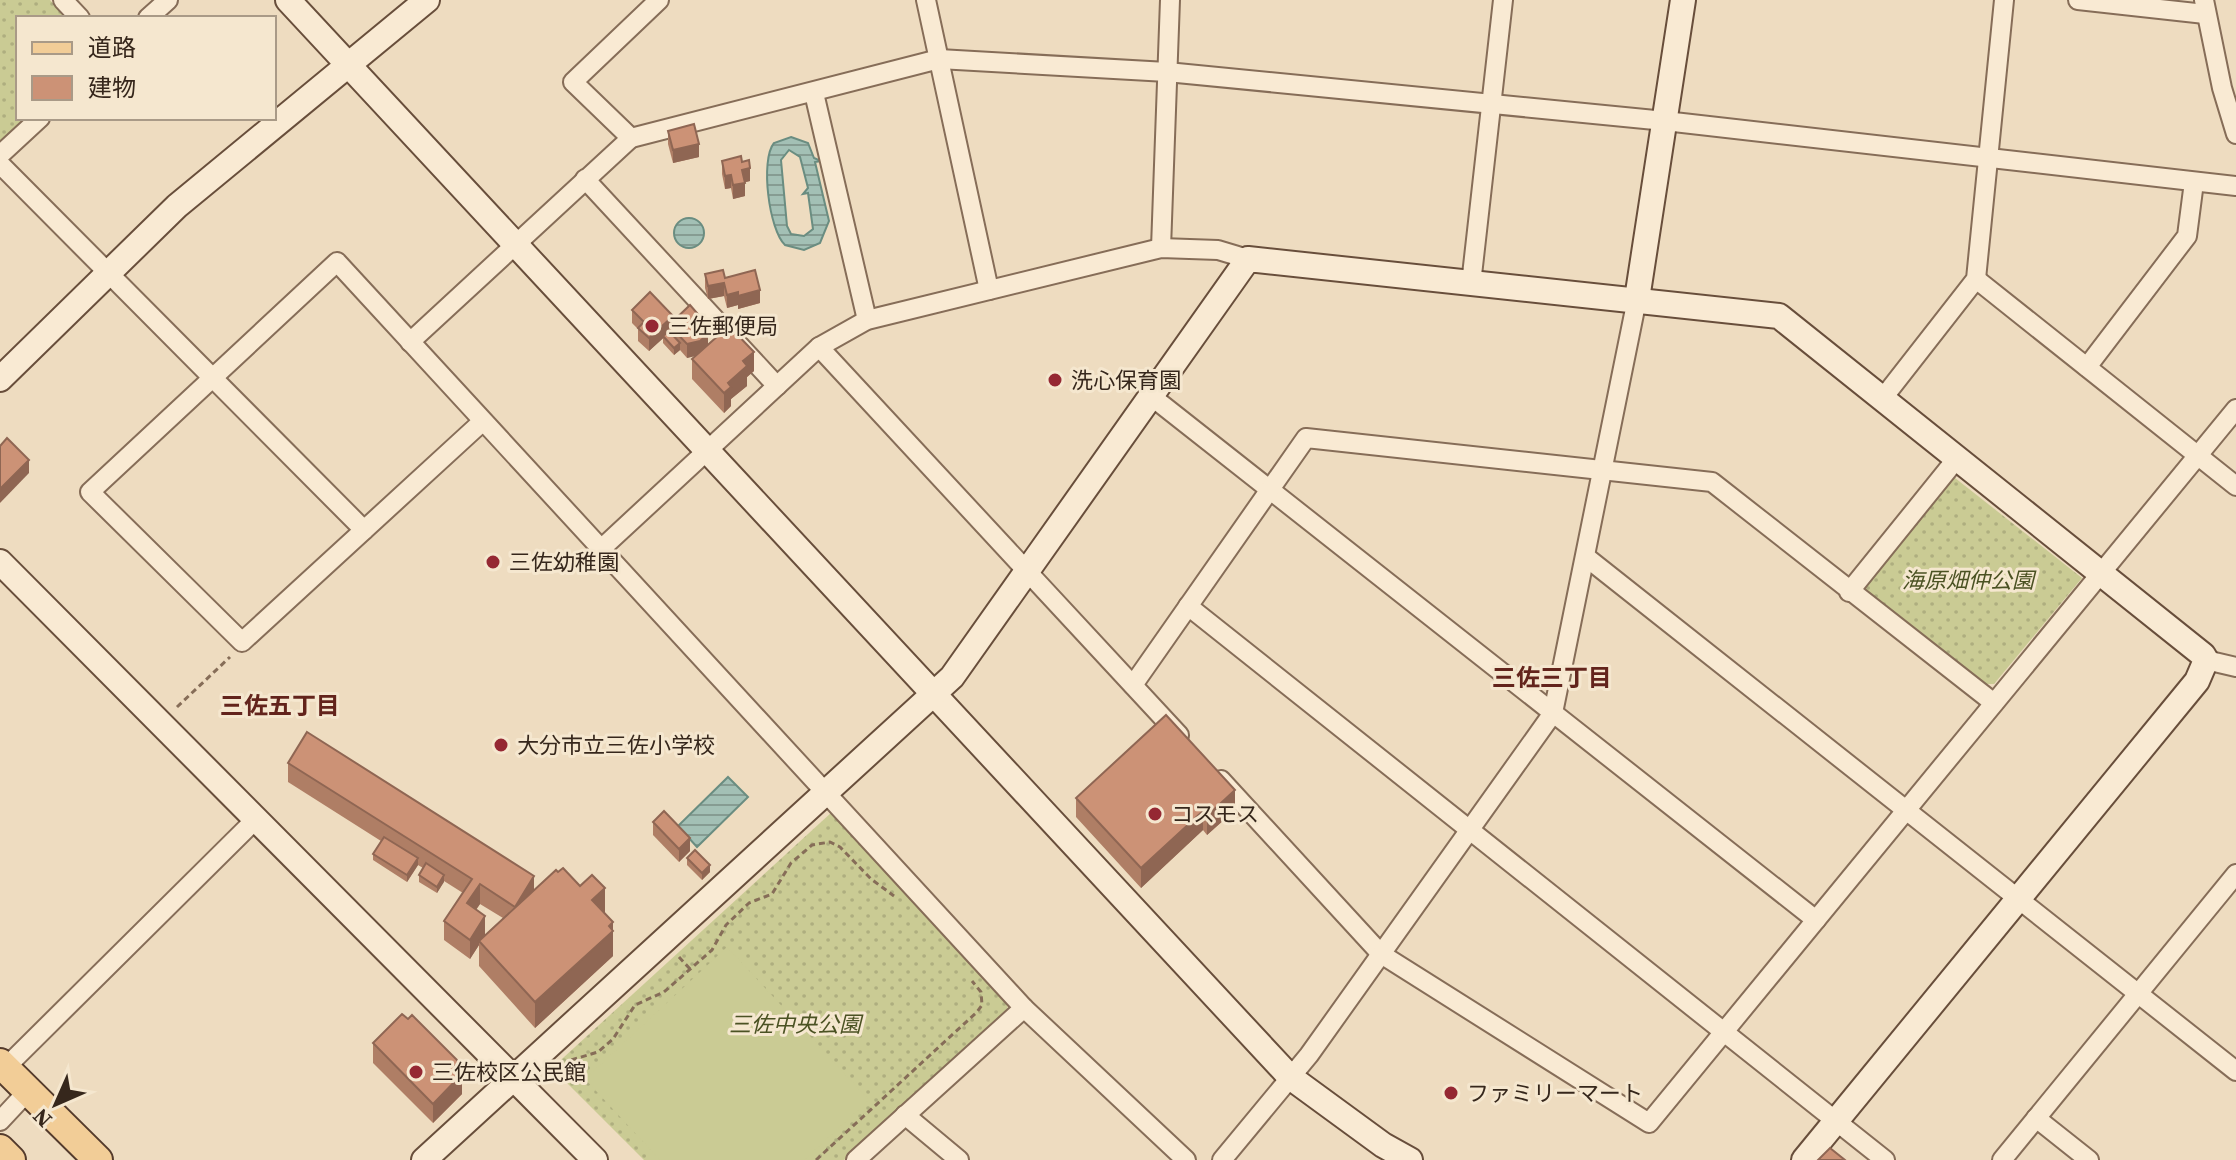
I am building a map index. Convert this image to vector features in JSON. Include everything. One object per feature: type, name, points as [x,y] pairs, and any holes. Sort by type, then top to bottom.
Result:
[{"type":"main road","points":[[2,1065],[98,1160]]},
{"type":"main road","points":[[0,1149],[11,1160]]},
{"type":"street","points":[[63,0],[78,16]]},
{"type":"street","points":[[150,16],[168,0]]},
{"type":"street","points":[[288,0],[1290,1077],[1383,1145],[1410,1160]]},
{"type":"street","points":[[0,379],[108,272],[199,188],[427,0]]},
{"type":"street","points":[[631,138],[573,82],[659,0]]},
{"type":"street","points":[[926,0],[989,290]]},
{"type":"street","points":[[1161,248],[1170,0]]},
{"type":"street","points":[[1471,284],[1503,0]]},
{"type":"street","points":[[1222,1160],[1290,1077],[1472,831],[1553,713],[1637,299],[1683,0]]},
{"type":"street","points":[[1883,398],[1976,279],[2004,0]]},
{"type":"street","points":[[2078,0],[2204,7],[2236,134]]},
{"type":"street","points":[[410,342],[631,138],[939,59],[1167,72],[1491,107],[1665,121],[2236,186]]},
{"type":"street","points":[[814,93],[867,320]]},
{"type":"street","points":[[0,155],[38,120]]},
{"type":"street","points":[[0,164],[364,530]]},
{"type":"street","points":[[585,179],[777,386]]},
{"type":"street","points":[[2087,367],[2187,236],[2194,182]]},
{"type":"street","points":[[601,549],[819,347],[867,320],[1161,248],[1218,250],[1248,259],[1779,316],[2192,643],[2206,660],[2236,667]]},
{"type":"street","points":[[424,1160],[952,677],[1248,259]]},
{"type":"street","points":[[483,421],[242,642],[90,492],[337,262],[1024,1008],[1186,1160]]},
{"type":"street","points":[[1976,279],[2236,486]]},
{"type":"street","points":[[819,347],[1381,954],[1649,1123],[2236,409]]},
{"type":"street","points":[[1151,396],[1816,920]]},
{"type":"street","points":[[1133,685],[1306,438],[1712,482],[1994,703]]},
{"type":"street","points":[[1849,592],[1958,457]]},
{"type":"street","points":[[1586,557],[2236,1071]]},
{"type":"street","points":[[0,562],[595,1160]]},
{"type":"street","points":[[1188,606],[1885,1160]]},
{"type":"street","points":[[1804,1160],[2197,681],[2206,660]]},
{"type":"street","points":[[2,1065],[256,819]]},
{"type":"street","points":[[2002,1160],[2236,874]]},
{"type":"street","points":[[856,1160],[1024,1008]]},
{"type":"street","points":[[0,1121],[28,1091]]},
{"type":"street","points":[[905,1115],[959,1160]]},
{"type":"street","points":[[2036,1118],[2089,1160]]},
{"type":"path","points":[[177,707],[242,642]]},
{"type":"path","points":[[550,1081],[571,1060],[603,1048],[613,1039],[635,1005],[664,992],[712,950],[726,925],[749,903],[772,894],[791,863],[818,842],[830,842],[840,847],[871,879],[897,899]]},
{"type":"path","points":[[674,951],[690,969]]},
{"type":"path","points":[[816,1160],[977,1012],[982,1005],[981,992],[966,973]]},
{"type":"green space","points":[[0,0],[50,0],[64,16],[16,16],[16,120],[23,120],[0,141]]},
{"type":"green space","name":"海原畑仲公園","points":[[1950,474],[2082,578],[1994,684],[1983,684],[1866,592],[1866,585]]},
{"type":"green space","name":"三佐中央公園","points":[[832,812],[1008,1003],[1007,1011],[844,1160],[644,1160],[552,1068]]},
{"type":"green space","points":[[727,947],[869,1100],[804,1160],[660,1160],[585,1079]]},
{"type":"shaded area","points":[[791,137],[808,143],[814,158],[821,161],[815,162],[829,221],[820,243],[804,250],[785,245],[779,237],[771,211],[767,179],[774,143]],"holes":[[[789,150],[800,157],[808,188],[803,194],[808,193],[813,229],[804,236],[791,234],[787,226],[781,160]]]},
{"type":"shaded area","points":[[689,218],[700,222],[704,233],[700,244],[689,248],[678,244],[674,233],[678,222]]},
{"type":"shaded area","points":[[728,777],[748,797],[697,847],[678,826]]},
{"type":"building","points":[[694,124],[699,144],[673,150],[668,131]]},
{"type":"building","points":[[741,156],[742,162],[749,160],[750,168],[742,170],[745,183],[733,185],[731,175],[725,176],[722,161]]},
{"type":"building","points":[[723,270],[725,278],[755,270],[760,290],[738,296],[738,292],[727,295],[724,283],[708,286],[705,274]]},
{"type":"building","points":[[650,292],[673,316],[649,338],[638,328],[644,322],[632,310]]},
{"type":"building","points":[[690,305],[704,321],[699,325],[708,334],[700,341],[687,344],[669,325]]},
{"type":"building","points":[[729,326],[754,352],[743,361],[747,366],[728,383],[731,387],[724,393],[692,359]]},
{"type":"building","points":[[669,331],[680,343],[674,348],[663,336]]},
{"type":"building","points":[[7,438],[29,460],[0,489],[0,446]]},
{"type":"building","name":"コスモス","points":[[1166,715],[1235,790],[1207,816],[1203,811],[1141,868],[1076,798]]},
{"type":"building","points":[[307,732],[534,876],[515,907],[480,884],[467,903],[485,916],[470,940],[444,921],[472,879],[288,763]]},
{"type":"building","points":[[664,811],[690,838],[679,849],[653,822]]},
{"type":"building","points":[[384,837],[418,858],[407,875],[373,854]]},
{"type":"building","points":[[695,850],[710,865],[702,873],[687,858]]},
{"type":"building","points":[[426,863],[444,875],[437,887],[419,875]]},
{"type":"building","points":[[563,868],[580,886],[592,875],[605,888],[592,900],[613,922],[609,926],[613,931],[535,1002],[479,941],[556,870],[558,872]]},
{"type":"building","points":[[402,1014],[408,1019],[412,1015],[459,1062],[455,1066],[462,1074],[433,1104],[373,1043]]},
{"type":"building","points":[[1830,1148],[1845,1160],[1818,1160]]},
{"type":"place","name":"三佐郵便局","points":[[652,326]]},
{"type":"place","name":"洗心保育園","points":[[1055,380]]},
{"type":"place","name":"三佐幼稚園","points":[[493,562]]},
{"type":"place","name":"大分市立三佐小学校","points":[[501,745]]},
{"type":"place","name":"コスモス","points":[[1155,814]]},
{"type":"place","name":"三佐校区公民館","points":[[416,1072]]},
{"type":"place","name":"ファミリーマート","points":[[1451,1093]]},
{"type":"district","name":"三佐三丁目","points":[[1552,677]]},
{"type":"district","name":"三佐五丁目","points":[[280,705]]}]
